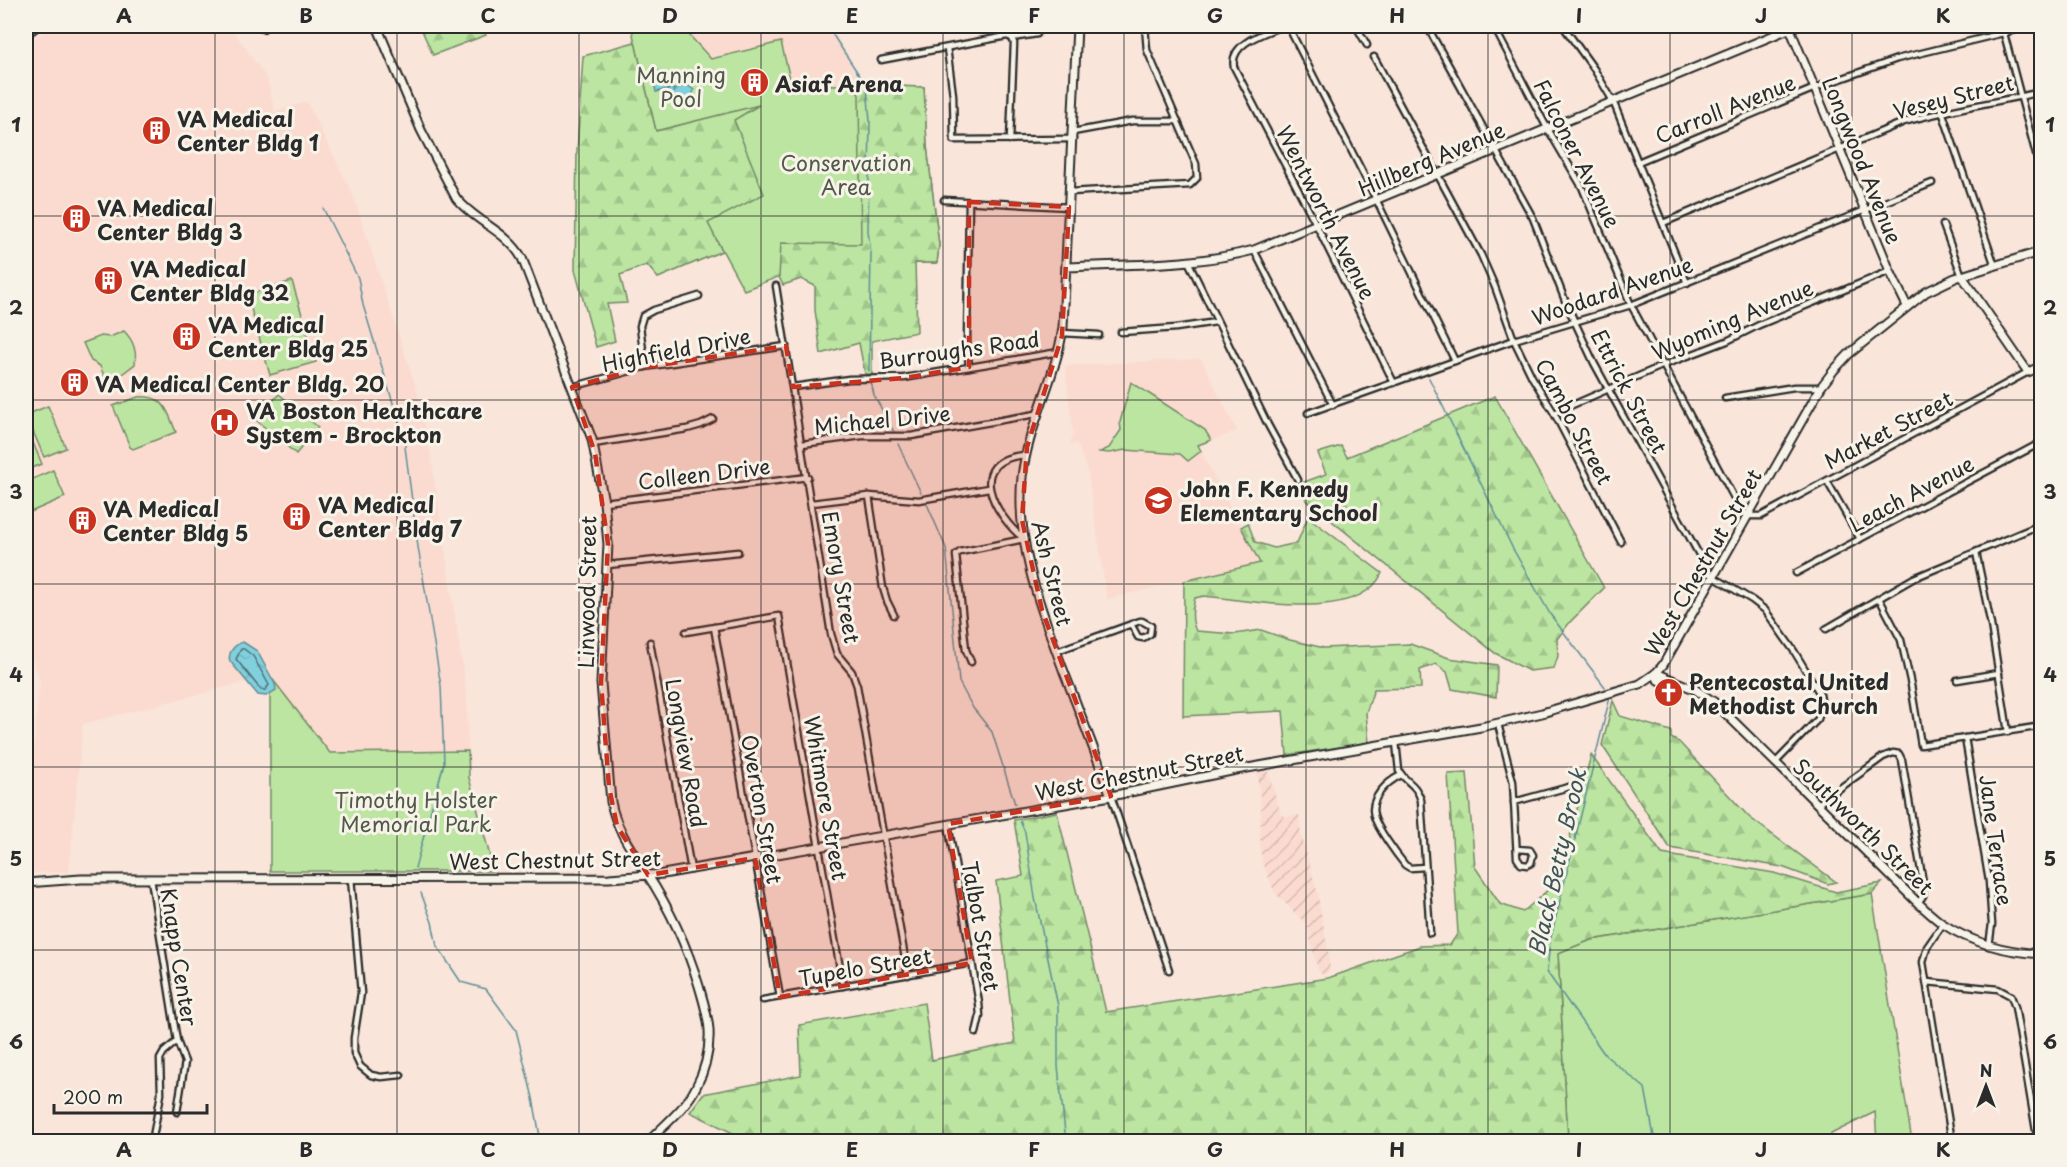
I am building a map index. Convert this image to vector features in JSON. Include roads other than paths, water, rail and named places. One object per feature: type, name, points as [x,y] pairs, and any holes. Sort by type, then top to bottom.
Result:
[{"type":"street","points":[[26,33],[37,26]]},
{"type":"street","name":"Linwood Street","points":[[378,26],[421,130],[456,198],[464,207],[508,240],[522,258],[593,444],[607,530],[601,683],[610,802],[620,831],[648,875],[683,940],[705,1006],[709,1030],[708,1052],[696,1088],[686,1102],[648,1142]]},
{"type":"street","name":"Ash Street","points":[[1077,26],[1070,207],[1062,333],[1059,352],[1036,414],[1025,455],[1021,494],[1024,539],[1036,591],[1111,796],[1169,970]]},
{"type":"street","points":[[1070,192],[1190,185],[1197,178],[1196,164],[1148,50],[1145,26]]},
{"type":"street","name":"Wentworth Avenue","points":[[1282,26],[1251,40],[1238,49],[1233,62],[1394,382]]},
{"type":"street","points":[[1288,26],[1455,361]]},
{"type":"street","points":[[1356,26],[1367,45]]},
{"type":"street","name":"Ettrick Street","points":[[1427,26],[1533,218],[1574,321],[1712,576]]},
{"type":"street","points":[[1563,26],[1594,69],[1613,101],[1687,283]]},
{"type":"street","name":"Hillberg Avenue","points":[[1067,267],[1188,261],[1254,250],[1792,26]]},
{"type":"street","name":"Longwood Avenue","points":[[1792,26],[1815,88],[1906,306]]},
{"type":"street","points":[[2002,26],[2042,177]]},
{"type":"street","name":"Carroll Avenue","points":[[1638,162],[1815,88],[1897,59],[2032,26]]},
{"type":"street","name":"Falconer Avenue","points":[[1494,27],[1547,128],[1586,195],[1631,305],[1740,509],[1748,516]]},
{"type":"street","points":[[881,60],[1006,36],[1012,38],[1037,34]]},
{"type":"street","points":[[1010,140],[1014,43],[1012,38]]},
{"type":"street","points":[[947,48],[954,103],[954,140],[1010,140],[1073,135],[1132,121],[1178,121]]},
{"type":"street","name":"Cambo Street","points":[[1374,57],[1481,255],[1514,340],[1621,542]]},
{"type":"street","name":"Vesey Street","points":[[1663,223],[1904,122],[1942,111],[2042,92]]},
{"type":"street","points":[[1942,111],[1995,266]]},
{"type":"street","name":"Woodard Avenue","points":[[1308,413],[1514,340],[1631,305],[1932,183]]},
{"type":"street","points":[[944,200],[1070,207]]},
{"type":"street","points":[[969,202],[967,342],[969,367]]},
{"type":"street","points":[[1943,225],[1962,276],[2028,372]]},
{"type":"street","points":[[1254,250],[1333,405]]},
{"type":"street","name":"West Chestnut Street","points":[[26,883],[74,879],[602,878],[691,870],[1111,796],[1236,770],[1498,724],[1640,684],[1656,674],[1821,387],[1842,362],[1906,306],[1933,288],[1962,276],[2042,251]]},
{"type":"street","points":[[1188,261],[1216,322],[1298,480]]},
{"type":"street","name":"Wyoming Avenue","points":[[1554,413],[1890,271]]},
{"type":"street","name":"Emory Street","points":[[776,286],[808,477],[832,641],[837,654],[856,681],[908,975]]},
{"type":"street","points":[[645,368],[640,323],[643,316],[654,310],[699,296]]},
{"type":"street","points":[[1121,332],[1216,322]]},
{"type":"street","points":[[1062,333],[1099,335]]},
{"type":"street","name":"Highfield Drive","points":[[572,387],[645,368],[786,346]]},
{"type":"street","name":"Burroughs Road","points":[[793,387],[849,379],[904,378],[1059,352]]},
{"type":"street","name":"Market Street","points":[[1748,516],[1761,516],[2042,366]]},
{"type":"street","points":[[1725,398],[1794,387],[1821,387]]},
{"type":"street","name":"Michael Drive","points":[[802,444],[862,436],[911,436],[1036,414]]},
{"type":"street","points":[[593,444],[687,429],[712,419]]},
{"type":"street","name":"Leach Avenue","points":[[1796,573],[2042,442]]},
{"type":"street","points":[[1024,539],[1007,523],[989,488],[990,476],[996,467],[1009,458],[1025,455]]},
{"type":"street","name":"Colleen Drive","points":[[604,502],[808,477]]},
{"type":"street","points":[[1827,481],[1860,539]]},
{"type":"street","points":[[812,503],[869,496],[919,500],[989,488]]},
{"type":"street","points":[[869,496],[883,588],[894,615]]},
{"type":"street","points":[[1826,629],[1880,600],[1914,578],[2041,524],[2042,535]]},
{"type":"street","points":[[971,662],[966,650],[956,555],[960,552],[1024,539]]},
{"type":"street","points":[[607,565],[738,552]]},
{"type":"street","points":[[1976,552],[2000,673],[2008,732]]},
{"type":"street","points":[[1712,576],[1765,610],[1794,651],[1820,694],[1822,706],[1818,719],[1775,763]]},
{"type":"street","points":[[1880,600],[1901,640],[1922,745],[2042,726]]},
{"type":"street","name":"Whitmore Street","points":[[714,627],[779,616],[843,986]]},
{"type":"street","points":[[1057,651],[1131,624],[1142,621],[1147,622],[1151,628],[1150,634],[1146,638],[1138,637],[1131,624]]},
{"type":"street","points":[[686,632],[714,627]]},
{"type":"street","name":"Overton Street","points":[[714,627],[780,997]]},
{"type":"street","name":"Longview Road","points":[[650,642],[691,870]]},
{"type":"street","points":[[1957,680],[2000,673]]},
{"type":"street","name":"Southworth Street","points":[[1656,674],[1684,685],[1714,702],[1918,903],[1943,924],[1989,946],[2042,954]]},
{"type":"street","points":[[1498,724],[1513,782],[1517,849]]},
{"type":"street","name":"Jane Terrace","points":[[1965,738],[1989,881],[1992,924],[1989,946]]},
{"type":"street","points":[[1396,742],[1401,775],[1415,786],[1421,800],[1430,933]]},
{"type":"street","points":[[1818,804],[1883,757],[1893,753],[1899,754],[1902,760],[1923,882],[1923,896],[1918,903]]},
{"type":"street","points":[[1401,775],[1384,785],[1373,813],[1405,865],[1413,868],[1425,867]]},
{"type":"street","points":[[1514,802],[1576,785]]},
{"type":"street","name":"Talbot Street","points":[[948,824],[980,1010],[976,1033]]},
{"type":"street","points":[[351,878],[361,993],[354,1053],[360,1066],[371,1075],[381,1077],[401,1075]]},
{"type":"street","name":"Knapp Center","points":[[151,879],[177,1041],[184,1062],[177,1112]]},
{"type":"street","points":[[1943,924],[1924,954],[1923,966],[1952,1142]]},
{"type":"street","name":"Tupelo Street","points":[[763,1000],[972,963]]},
{"type":"street","points":[[1927,982],[1998,989],[2011,996],[2039,1134],[2038,1142]]},
{"type":"street","points":[[152,1142],[161,1094],[160,1059],[164,1052],[177,1041]]},
{"type":"water","points":[[661,71],[663,80],[671,78],[674,93],[675,89],[687,85],[694,90],[692,96],[674,100],[665,95],[669,89],[656,92],[652,72]]},
{"type":"water","points":[[243,642],[257,651],[275,684],[276,690],[266,696],[258,695],[230,661],[232,649]]},
{"type":"waterway","points":[[827,26],[867,87],[870,121],[868,231],[871,253],[869,371]]},
{"type":"waterway","points":[[323,208],[358,278],[363,305],[404,439],[418,547],[441,686],[444,763],[415,868]]},
{"type":"waterway","name":"Black Betty Brook","points":[[1429,378],[1513,549],[1550,614],[1605,687]]},
{"type":"waterway","points":[[871,382],[874,395],[894,432]]},
{"type":"waterway","points":[[898,444],[921,493]]},
{"type":"waterway","points":[[927,504],[946,548],[959,682],[973,708],[992,732],[1015,804]]},
{"type":"waterway","name":"Black Betty Brook","points":[[1610,697],[1550,941],[1547,972],[1605,1055],[1645,1088],[1655,1142]]},
{"type":"waterway","points":[[1020,821],[1025,832],[1035,898],[1058,1006],[1058,1066],[1066,1142]]},
{"type":"waterway","points":[[421,893],[432,922],[437,946],[461,982],[486,989],[516,1030],[541,1142]]},
{"type":"place","name":"Asiaf Arena","points":[[754,83]]},
{"type":"place","name":"VA Medical Center Bldg 1","points":[[156,130]]},
{"type":"place","name":"VA Medical Center Bldg 3","points":[[76,219]]},
{"type":"place","name":"VA Medical Center Bldg 32","points":[[109,280]]},
{"type":"place","name":"VA Medical Center Bldg 25","points":[[187,336]]},
{"type":"place","name":"VA Medical Center Bldg. 20","points":[[74,383]]},
{"type":"place","name":"VA Boston Healthcare System - Brockton","points":[[225,422]]},
{"type":"place","name":"John F. Kennedy Elementary School","points":[[1159,500]]},
{"type":"place","name":"VA Medical Center Bldg 7","points":[[297,516]]},
{"type":"place","name":"VA Medical Center Bldg 5","points":[[82,520]]},
{"type":"place","name":"Pentecostal United Methodist Church","points":[[1668,693]]},
{"type":"park label","name":"Manning Pool","points":[[681,86]]},
{"type":"park label","name":"Conservation Area","points":[[846,174]]},
{"type":"park label","name":"Timothy Holster Memorial Park","points":[[416,811]]}]
